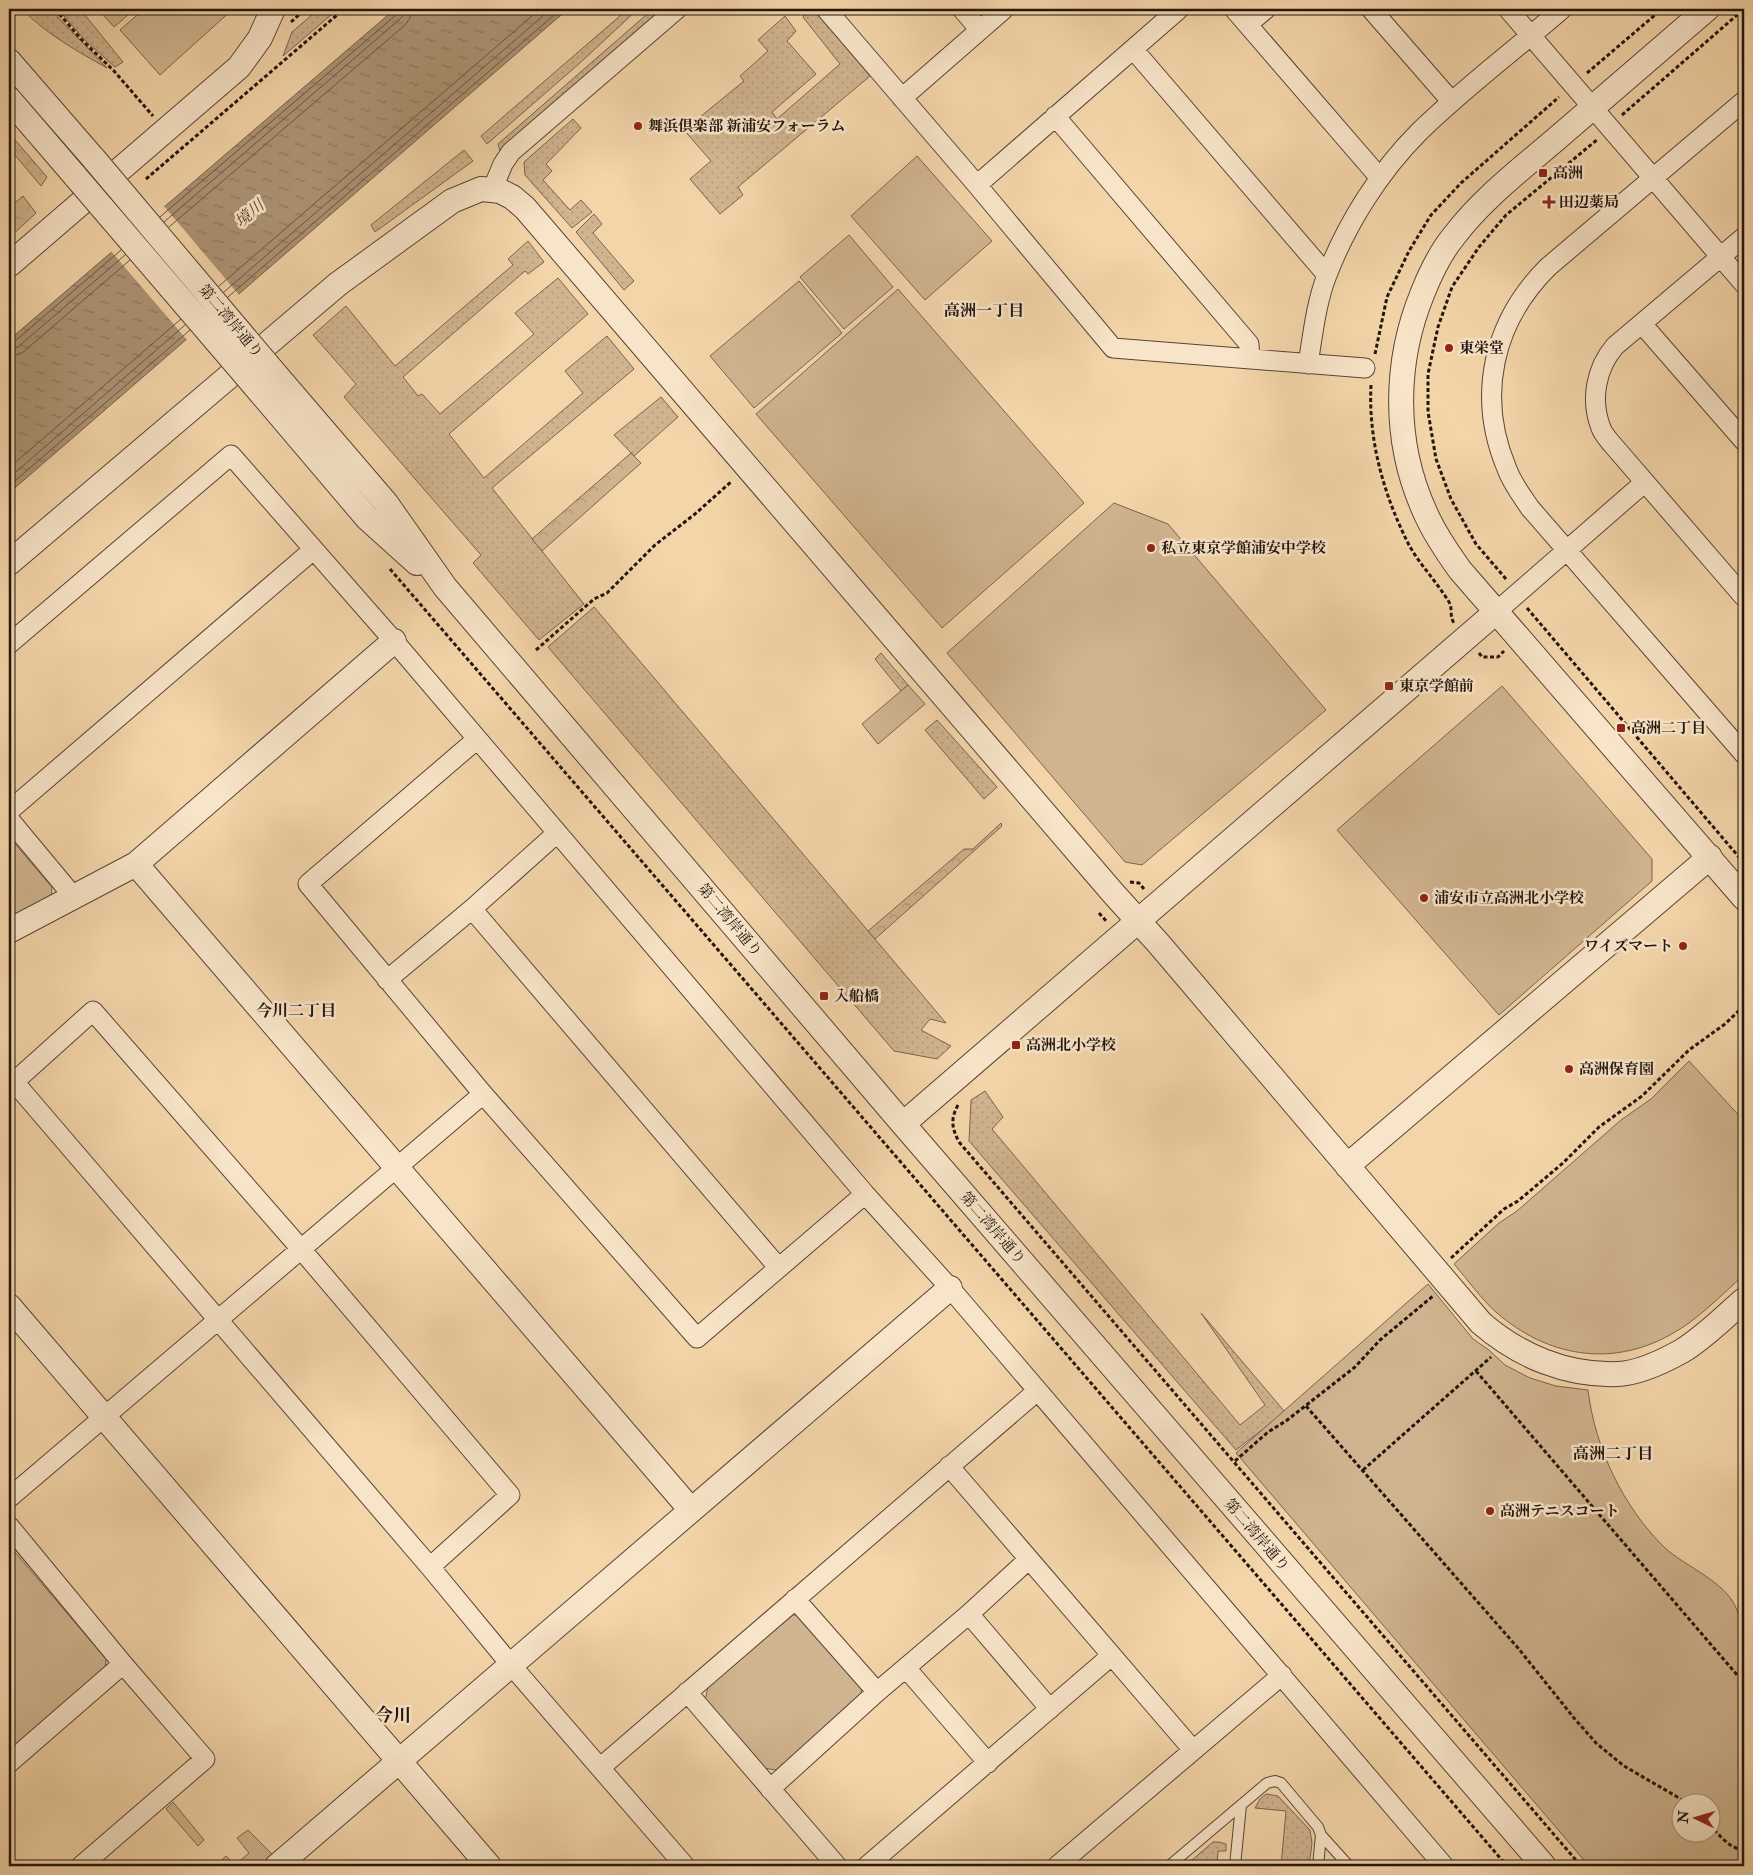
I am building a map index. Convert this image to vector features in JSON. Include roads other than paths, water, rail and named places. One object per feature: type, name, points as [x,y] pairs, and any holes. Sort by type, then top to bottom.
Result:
[{"type":"street","points":[[9,265],[239,67],[260,38],[273,9]]},
{"type":"street","points":[[492,190],[503,164],[511,152],[677,9]]},
{"type":"street","points":[[826,9],[977,185],[1113,348],[1370,369]]},
{"type":"street","points":[[962,9],[980,30]]},
{"type":"street","points":[[902,98],[1004,9]]},
{"type":"street","points":[[977,185],[1179,9]]},
{"type":"street","points":[[1234,9],[1380,178]]},
{"type":"street","points":[[1248,24],[1266,9]]},
{"type":"street","points":[[1371,9],[1452,102]]},
{"type":"street","points":[[1508,9],[1744,284]]},
{"type":"street","points":[[1308,364],[1314,327],[1327,275],[1347,231],[1380,178],[1418,133],[1562,9]]},
{"type":"street","points":[[1707,9],[1506,183],[1466,221],[1453,237],[1431,272],[1415,312],[1408,337],[1400,388],[1401,415],[1408,461],[1416,489],[1438,538],[1460,570],[1744,898]]},
{"type":"street","points":[[1133,49],[1327,275]]},
{"type":"street","name":"第二湾岸通り","points":[[9,61],[386,503],[445,587],[903,1124],[1544,1866]]},
{"type":"street","name":"第二湾岸通り","points":[[9,99],[367,518],[445,587]]},
{"type":"street","points":[[1744,101],[1539,276],[1513,312],[1499,343],[1493,377],[1492,410],[1501,455],[1508,471],[1530,508],[1744,754]]},
{"type":"street","points":[[1055,116],[1250,344],[1250,358]]},
{"type":"street","points":[[9,563],[338,284],[452,201],[482,189],[500,191],[512,197],[525,208],[1139,921],[1481,1323],[1499,1338],[1528,1356],[1554,1366],[1588,1372],[1619,1374],[1646,1368],[1682,1351],[1704,1335],[1744,1300]]},
{"type":"street","points":[[1744,237],[1615,346],[1606,356],[1600,370],[1595,401],[1601,429],[1612,444],[1744,597]]},
{"type":"street","points":[[1642,324],[1744,441]]},
{"type":"street","points":[[9,644],[231,456],[394,641],[476,740],[865,1194],[950,1288],[1036,1392],[1282,1675],[1444,1866]]},
{"type":"street","points":[[903,1124],[1139,921],[1474,646],[1496,612],[1645,482]]},
{"type":"street","points":[[9,811],[313,550]]},
{"type":"street","points":[[9,932],[72,896],[136,864],[394,641]]},
{"type":"street","points":[[476,740],[308,884],[483,1094],[697,1338],[865,1194]]},
{"type":"street","points":[[9,819],[72,896]]},
{"type":"street","points":[[387,980],[472,909],[557,833]]},
{"type":"street","points":[[1347,1166],[1710,857]]},
{"type":"street","points":[[136,864],[691,1510]]},
{"type":"street","points":[[472,909],[778,1267]]},
{"type":"street","points":[[430,1567],[510,1495],[301,1249],[93,1011],[11,1079],[430,1567],[511,1665],[686,1866]]},
{"type":"street","points":[[9,1498],[483,1094]]},
{"type":"street","points":[[289,1862],[398,1761],[950,1288]]},
{"type":"street","points":[[9,1306],[489,1866]]},
{"type":"street","points":[[601,1767],[1036,1392]]},
{"type":"street","points":[[949,1466],[1193,1750]]},
{"type":"street","points":[[9,1526],[123,1664],[205,1759],[82,1866]]},
{"type":"street","points":[[770,1789],[1029,1559]]},
{"type":"street","points":[[795,1599],[877,1692]]},
{"type":"street","points":[[969,1614],[1050,1709]]},
{"type":"street","points":[[867,1866],[1111,1656]]},
{"type":"street","points":[[9,1763],[123,1664]]},
{"type":"street","points":[[906,1668],[988,1762]]},
{"type":"street","points":[[1057,1866],[1282,1675]]},
{"type":"street","points":[[687,1692],[837,1866]]},
{"type":"lane","points":[[1169,1866],[1267,1783],[1275,1781],[1278,1782],[1318,1827],[1321,1835],[1349,1866]]},
{"type":"lane","points":[[1236,1866],[1241,1805]]},
{"type":"lane","points":[[1318,1866],[1321,1835]]},
{"type":"water","name":"境川","points":[[395,9],[568,9],[9,493],[9,340]]},
{"type":"place","name":"舞浜倶楽部 新浦安フォーラム","points":[[638,126]]},
{"type":"place","name":"高洲","points":[[1543,173]]},
{"type":"place","name":"田辺薬局","points":[[1549,202]]},
{"type":"place","name":"東栄堂","points":[[1449,348]]},
{"type":"place","name":"私立東京学館浦安中学校","points":[[1151,548]]},
{"type":"place","name":"東京学館前","points":[[1389,686]]},
{"type":"place","name":"高洲二丁目","points":[[1621,728]]},
{"type":"place","name":"浦安市立高洲北小学校","points":[[1424,898]]},
{"type":"place","name":"ワイズマート","points":[[1683,946]]},
{"type":"place","name":"入船橋","points":[[824,996]]},
{"type":"place","name":"高洲北小学校","points":[[1016,1045]]},
{"type":"place","name":"高洲保育園","points":[[1569,1069]]},
{"type":"place","name":"高洲テニスコート","points":[[1490,1511]]},
{"type":"district","name":"高洲一丁目","points":[[984,310]]},
{"type":"district","name":"今川二丁目","points":[[296,1010]]},
{"type":"district","name":"高洲二丁目","points":[[1613,1453]]},
{"type":"district","name":"今川","points":[[393,1715]]}]
